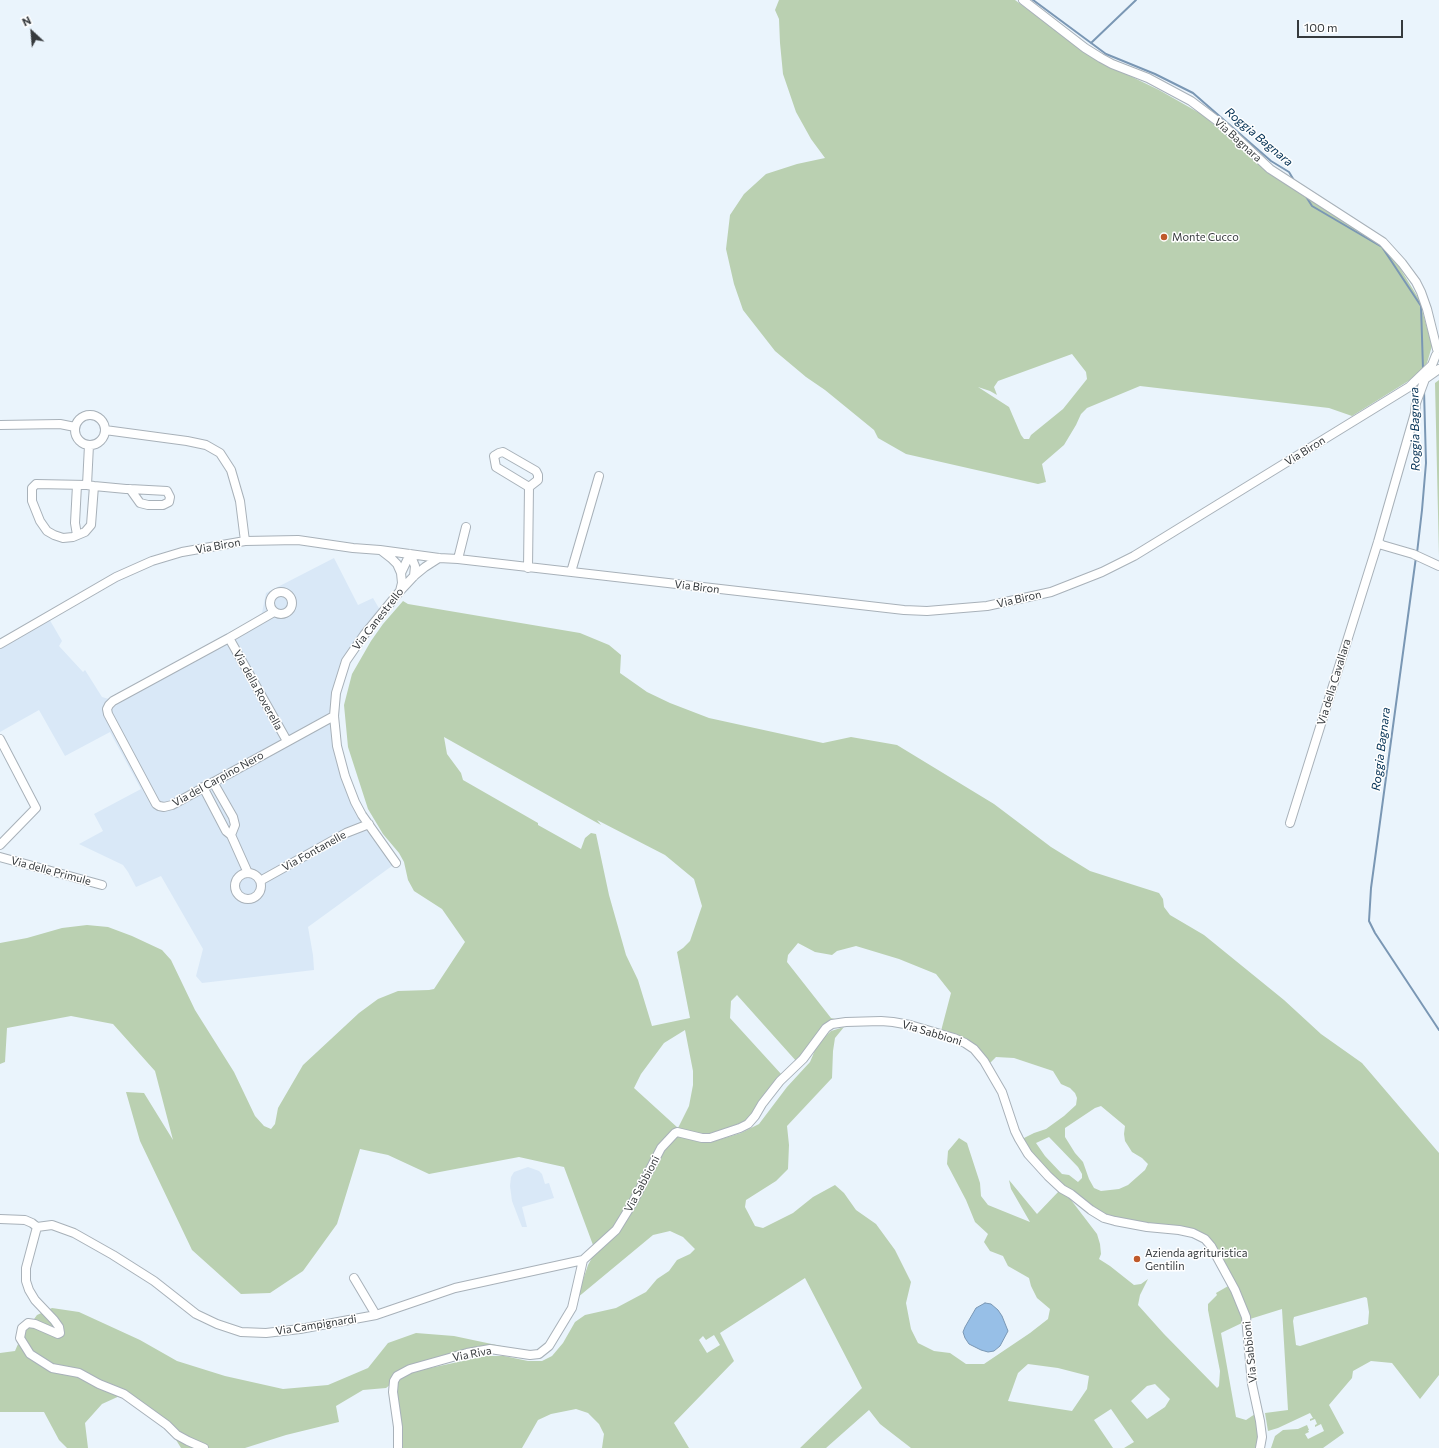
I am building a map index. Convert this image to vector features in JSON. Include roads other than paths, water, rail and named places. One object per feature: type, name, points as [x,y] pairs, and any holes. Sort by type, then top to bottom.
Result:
[{"type":"street","name":"Via Bagnara","points":[[1023,0],[1085,48],[1101,58],[1191,101],[1224,126],[1270,169],[1383,242],[1402,263],[1416,282],[1427,308],[1439,329]]},
{"type":"street","name":"Via Bagnara","points":[[1427,308],[1438,353]]},
{"type":"street","name":"Via Biron","points":[[1411,386],[1432,365],[1438,353]]},
{"type":"street","name":"Via Biron","points":[[0,644],[116,577],[152,561],[182,552],[245,541],[298,540],[439,558],[904,610],[927,611],[987,606],[1050,592],[1102,572],[1134,556],[1411,386],[1417,384],[1439,369]]},
{"type":"street","name":"Via della Cavallara","points":[[1290,823],[1378,542],[1424,379]]},
{"type":"street","points":[[1411,386],[1416,403]]},
{"type":"street","points":[[89,415],[102,421],[105,430],[100,441],[88,445],[84,444],[78,439],[75,427],[80,419],[89,415]]},
{"type":"street","points":[[0,425],[60,424],[75,427]]},
{"type":"street","points":[[105,430],[188,440],[206,445],[220,453],[231,470],[233,476],[240,501],[245,541]]},
{"type":"street","points":[[88,445],[90,486],[91,525],[85,532],[63,538],[54,535],[47,530],[40,521],[32,501],[32,488],[36,484],[77,485],[90,486],[130,490]]},
{"type":"street","points":[[503,452],[536,471],[538,480],[529,487],[496,467],[494,456],[503,452]]},
{"type":"street","points":[[571,572],[599,476]]},
{"type":"street","points":[[77,485],[75,523],[77,535]]},
{"type":"street","points":[[528,568],[529,487]]},
{"type":"street","points":[[458,559],[466,527]]},
{"type":"street","points":[[1378,542],[1382,545],[1413,554],[1439,566]]},
{"type":"street","points":[[380,550],[397,564],[401,572],[402,583],[400,591]]},
{"type":"street","points":[[401,572],[410,554]]},
{"type":"street","points":[[410,554],[415,566],[414,576]]},
{"type":"street","name":"Via Canestrello","points":[[396,863],[362,815],[355,802],[345,776],[337,746],[334,716],[336,693],[346,661],[364,635],[414,576],[424,567],[439,558]]},
{"type":"street","name":"Via del Carpino Nero","points":[[274,612],[230,638],[113,701],[109,705],[107,709],[108,714],[156,804],[164,807],[172,805],[334,716]]},
{"type":"street","name":"Via della Roverella","points":[[230,638],[287,741]]},
{"type":"street","name":"Via delle Primule","points":[[0,739],[36,808],[0,845]]},
{"type":"street","points":[[214,782],[233,817],[235,825],[231,835]]},
{"type":"street","points":[[203,788],[226,831],[231,835],[248,873]]},
{"type":"street","name":"Via Fontanelle","points":[[260,881],[346,833],[369,824]]},
{"type":"street","name":"Via delle Primule","points":[[0,857],[102,885]]},
{"type":"street","points":[[248,873],[256,875],[260,881],[261,890],[259,894],[251,898],[243,898],[236,892],[235,883],[240,876],[248,873]]},
{"type":"street","name":"Via Sabbioni","points":[[583,1260],[613,1233],[620,1224],[661,1148],[668,1138],[677,1132],[702,1138],[710,1138],[748,1124],[780,1081],[803,1059],[826,1028],[832,1024],[881,1021],[910,1025],[965,1043],[974,1050],[984,1061],[1002,1092],[1015,1131],[1024,1147],[1048,1176],[1062,1189],[1104,1218],[1127,1224],[1192,1233],[1205,1239],[1211,1246],[1235,1290],[1246,1317],[1252,1384],[1262,1436],[1260,1448]]},
{"type":"street","name":"Via Campignardi","points":[[0,1219],[25,1220],[37,1227],[52,1225],[74,1233],[113,1255],[154,1281],[196,1314],[217,1324],[241,1332],[266,1333],[300,1329],[376,1315],[455,1288],[583,1260]]},
{"type":"street","points":[[37,1227],[26,1268],[26,1282],[28,1290],[35,1300],[54,1320],[59,1327],[60,1333],[58,1334],[35,1324],[28,1324],[22,1328],[20,1338],[30,1354],[52,1368],[79,1373],[99,1384],[124,1394],[167,1425],[177,1435],[188,1442],[204,1448]]},
{"type":"street","name":"Via Riva","points":[[398,1448],[398,1427],[393,1392],[394,1381],[397,1376],[410,1369],[467,1353],[490,1349],[530,1355],[540,1354],[549,1346],[572,1308],[583,1260]]},
{"type":"street","points":[[354,1278],[376,1315]]},
{"type":"water","points":[[985,1303],[991,1304],[998,1310],[1008,1331],[1000,1346],[994,1351],[988,1352],[969,1344],[963,1332],[976,1308]]},
{"type":"waterway","name":"Roggia Bagnara","points":[[1033,0],[1106,54],[1155,74],[1193,93],[1271,161],[1289,172],[1295,182]]},
{"type":"waterway","points":[[1091,43],[1136,0]]},
{"type":"waterway","name":"Roggia Bagnara","points":[[1305,195],[1312,206],[1382,247],[1421,306],[1423,369]]},
{"type":"waterway","name":"Roggia Bagnara","points":[[1417,553],[1426,463],[1424,390]]},
{"type":"waterway","name":"Roggia Bagnara","points":[[1416,557],[1371,888],[1369,921],[1375,933],[1439,1030]]},
{"type":"place","name":"Monte Cucco","points":[[1164,237]]},
{"type":"place","name":"Azienda agrituristica Gentilin","points":[[1137,1259]]}]
